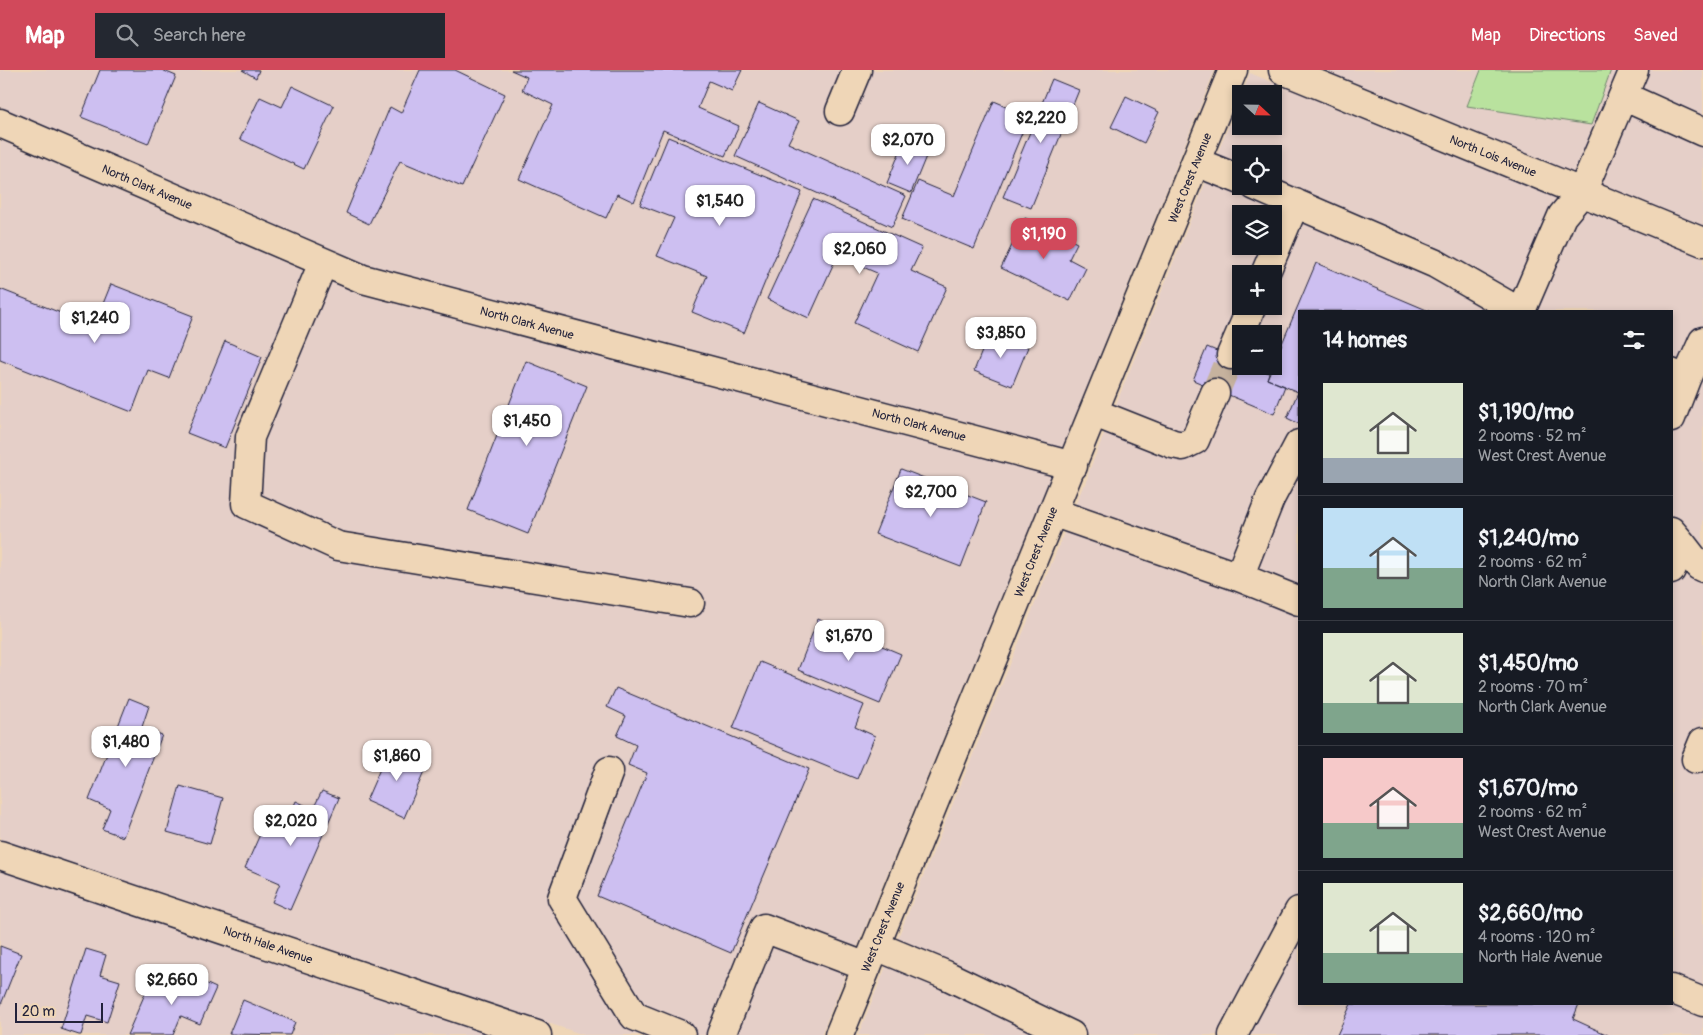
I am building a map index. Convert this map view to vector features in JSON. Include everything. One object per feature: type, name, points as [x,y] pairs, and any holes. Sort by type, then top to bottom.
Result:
[{"type":"street","points":[[840,112],[857,70]]},
{"type":"street","name":"West Crest Avenue","points":[[839,1035],[1052,512],[1095,413],[1233,70]]},
{"type":"street","name":"North Lois Avenue","points":[[1283,70],[1703,242]]},
{"type":"street","points":[[1520,310],[1562,216],[1582,192],[1634,70]]},
{"type":"street","points":[[1623,96],[1703,132]]},
{"type":"street","name":"North Clark Avenue","points":[[0,123],[363,280],[1073,466]]},
{"type":"street","points":[[1196,162],[1232,176]]},
{"type":"street","points":[[1276,195],[1436,264],[1518,310]]},
{"type":"street","points":[[1269,265],[1295,203]]},
{"type":"street","points":[[323,263],[250,437],[246,504],[338,546],[690,603]]},
{"type":"street","points":[[1231,355],[1248,315]]},
{"type":"street","points":[[1673,408],[1679,376],[1703,341]]},
{"type":"street","points":[[1095,413],[1173,444],[1183,446],[1194,440],[1215,393]]},
{"type":"street","points":[[1239,577],[1270,499],[1298,446]]},
{"type":"street","points":[[1052,512],[1239,577],[1298,601]]},
{"type":"street","points":[[1677,537],[1698,566],[1703,568]]},
{"type":"street","points":[[1673,559],[1677,537]]},
{"type":"street","points":[[609,772],[562,898],[634,1016],[681,1035]]},
{"type":"street","name":"North Hale Avenue","points":[[0,855],[537,1035]]},
{"type":"street","points":[[1233,1035],[1298,913]]},
{"type":"street","points":[[721,1035],[764,928],[946,975],[1071,1035]]},
{"type":"street","points":[[1673,990],[1703,1002]]},
{"type":"shaded area","points":[[0,70],[1215,70],[1062,448],[368,265],[0,107]]},
{"type":"shaded area","points":[[1323,70],[1481,70],[1467,105],[1591,125],[1611,70],[1703,70],[1703,226]]},
{"type":"shaded area","points":[[1250,73],[1279,85],[1245,85]]},
{"type":"shaded area","points":[[1282,86],[1703,258],[1703,1035],[858,1035],[1084,484],[1086,485],[1089,471],[1232,117],[1232,135],[1282,135]]},
{"type":"shaded area","points":[[0,140],[359,294],[1051,475],[821,1035],[584,1035],[0,840]]},
{"type":"shaded area","points":[[0,871],[490,1035],[0,1035]]},
{"type":"green space","points":[[1481,70],[1611,70],[1591,125],[1467,106]]},
{"type":"building","points":[[100,70],[162,70],[176,76],[148,144],[81,117]]},
{"type":"building","points":[[242,70],[259,70],[256,78]]},
{"type":"building","points":[[420,70],[455,70],[505,94],[462,187],[400,161],[369,224],[346,213],[390,107],[401,113]]},
{"type":"building","points":[[511,70],[742,70],[732,91],[709,81],[698,108],[739,126],[725,156],[663,130],[634,202],[617,194],[606,218],[519,179],[553,105],[522,90],[527,77]]},
{"type":"building","points":[[1052,79],[1079,90],[1031,208],[1003,197]]},
{"type":"building","points":[[292,86],[334,106],[304,169],[240,139],[260,97],[282,107]]},
{"type":"building","points":[[1126,96],[1159,112],[1144,143],[1111,127]]},
{"type":"building","points":[[994,101],[1029,116],[974,249],[902,219],[918,181],[954,196]]},
{"type":"building","points":[[759,103],[799,121],[788,143],[906,196],[892,227],[735,156]]},
{"type":"building","points":[[668,137],[802,192],[744,333],[692,312],[707,276],[657,256],[674,218],[640,205]]},
{"type":"building","points":[[905,139],[929,149],[911,193],[887,183]]},
{"type":"building","points":[[813,199],[922,248],[911,271],[947,287],[918,352],[854,323],[877,273],[837,256],[809,318],[767,299]]},
{"type":"building","points":[[1025,218],[1077,243],[1069,259],[1086,268],[1070,301],[1001,268]]},
{"type":"building","points":[[1316,263],[1427,310],[1298,310],[1298,392],[1267,379],[1269,375],[1282,375],[1282,343]]},
{"type":"building","points":[[111,284],[193,316],[169,378],[148,370],[132,412],[0,360],[0,289],[94,326]]},
{"type":"building","points":[[990,331],[1028,347],[1012,386],[974,371]]},
{"type":"building","points":[[225,341],[262,357],[225,448],[187,433]]},
{"type":"building","points":[[1207,347],[1232,357],[1232,375],[1268,375],[1267,379],[1285,386],[1274,414],[1193,380]]},
{"type":"building","points":[[526,361],[587,386],[528,534],[468,510]]},
{"type":"building","points":[[1298,392],[1298,424],[1287,418]]},
{"type":"building","points":[[901,469],[986,502],[961,567],[875,534]]},
{"type":"building","points":[[818,619],[901,654],[880,704],[798,670]]},
{"type":"building","points":[[760,662],[864,705],[855,727],[875,736],[857,779],[733,728]]},
{"type":"building","points":[[616,688],[809,769],[731,953],[597,896],[647,773],[628,765],[636,745],[617,736],[626,716],[607,707]]},
{"type":"building","points":[[129,698],[149,706],[142,727],[162,735],[123,837],[102,829],[110,809],[89,800]]},
{"type":"building","points":[[390,746],[428,763],[404,818],[366,801]]},
{"type":"building","points":[[180,786],[223,798],[210,844],[167,832]]},
{"type":"building","points":[[322,791],[339,798],[290,910],[272,902],[280,883],[245,868],[270,812],[288,820],[296,801],[313,809]]},
{"type":"building","points":[[0,946],[21,954],[0,1007]]},
{"type":"building","points":[[86,949],[106,955],[100,975],[120,981],[107,1022],[87,1016],[81,1035],[79,1035],[61,1029]]},
{"type":"building","points":[[179,971],[216,988],[200,1024],[181,1016],[173,1035],[127,1035],[151,980],[170,989]]},
{"type":"building","points":[[243,1000],[295,1022],[290,1035],[229,1034]]},
{"type":"building","points":[[1351,1005],[1579,1005],[1573,1019],[1608,1035],[1337,1035]]},
{"type":"tunnel","points":[[1215,393],[1231,355]]}]
